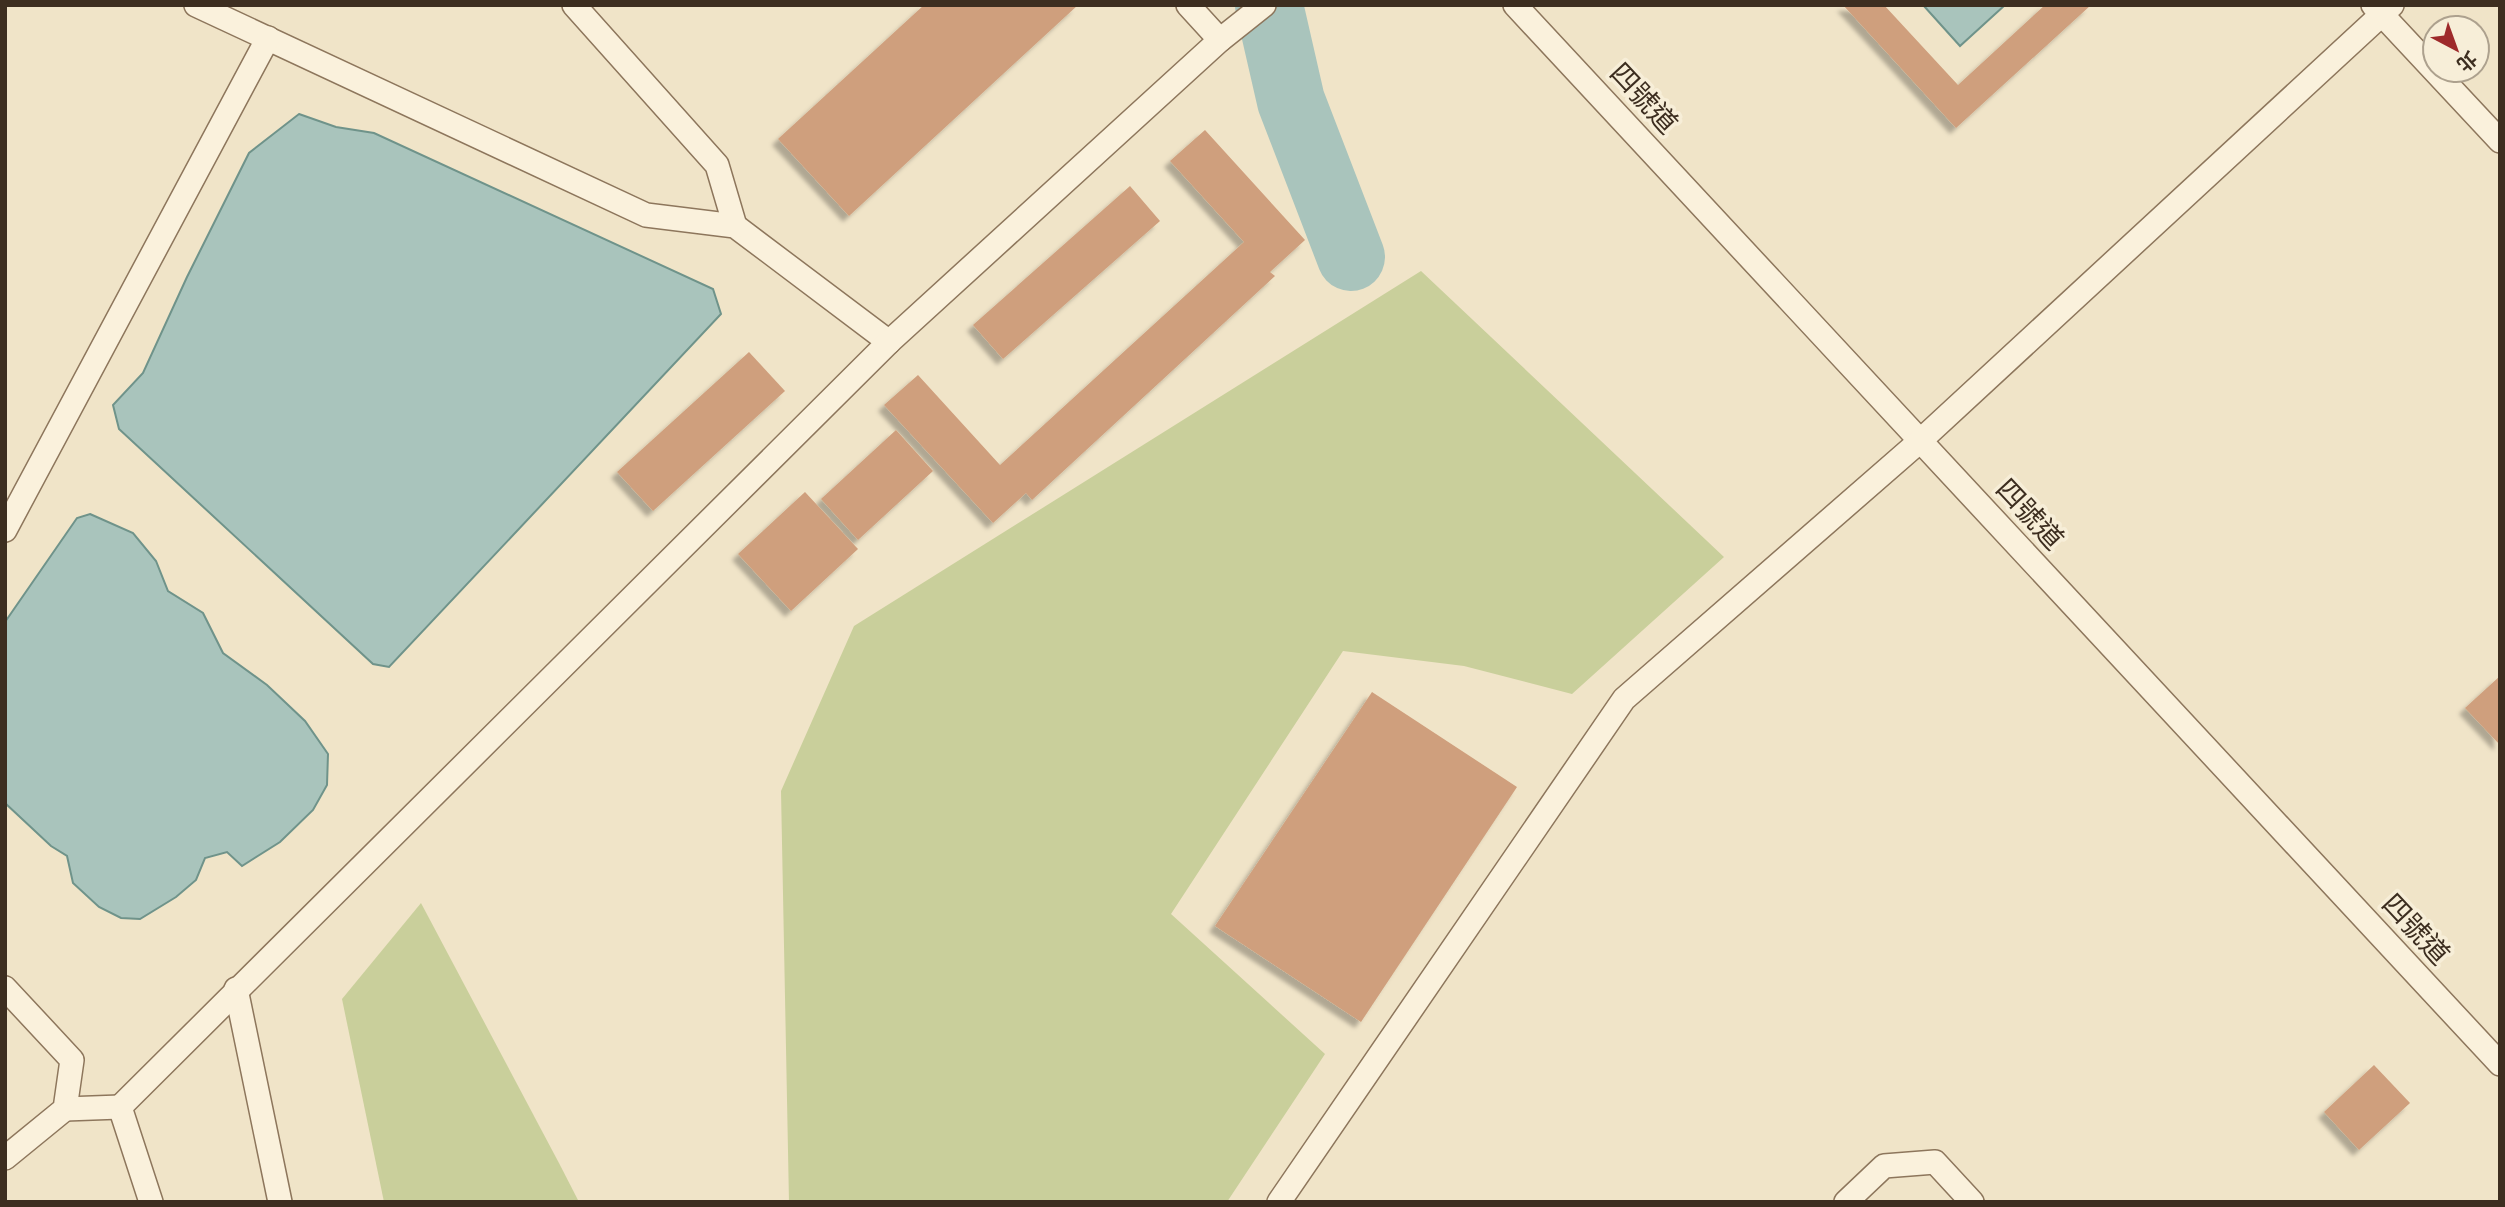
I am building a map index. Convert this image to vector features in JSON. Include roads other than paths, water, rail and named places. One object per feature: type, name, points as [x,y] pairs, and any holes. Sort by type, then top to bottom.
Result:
[{"type":"lane","points":[[196,5],[646,215],[735,226],[889,342]]},
{"type":"lane","points":[[574,5],[717,165],[735,226]]},
{"type":"lane","points":[[1188,5],[1220,40]]},
{"type":"lane","points":[[5,1158],[65,1109],[120,1107],[889,342],[1220,40],[1264,5]]},
{"type":"lane","name":"四號道","points":[[1515,5],[2500,1064]]},
{"type":"lane","points":[[1279,1202],[1623,699],[1920,440],[2382,8],[2500,141]]},
{"type":"lane","points":[[5,530],[268,38]]},
{"type":"lane","points":[[5,988],[72,1060],[65,1109]]},
{"type":"lane","points":[[236,989],[280,1202]]},
{"type":"lane","points":[[120,1107],[151,1202]]},
{"type":"lane","points":[[1846,1202],[1884,1166],[1935,1163],[1972,1202]]},
{"type":"water","points":[[1923,5],[2005,5],[1960,46]]},
{"type":"water","points":[[299,114],[336,127],[374,133],[713,289],[721,314],[389,667],[373,664],[119,429],[113,405],[143,373],[249,153]]},
{"type":"water","points":[[90,514],[133,533],[156,561],[168,591],[203,613],[223,653],[267,685],[305,721],[328,754],[327,785],[313,810],[280,842],[242,866],[227,852],[205,858],[196,880],[176,897],[140,919],[121,918],[99,907],[73,883],[67,856],[51,846],[5,803],[5,622],[77,518]]},
{"type":"waterway","points":[[1269,5],[1291,101],[1351,257]]}]
